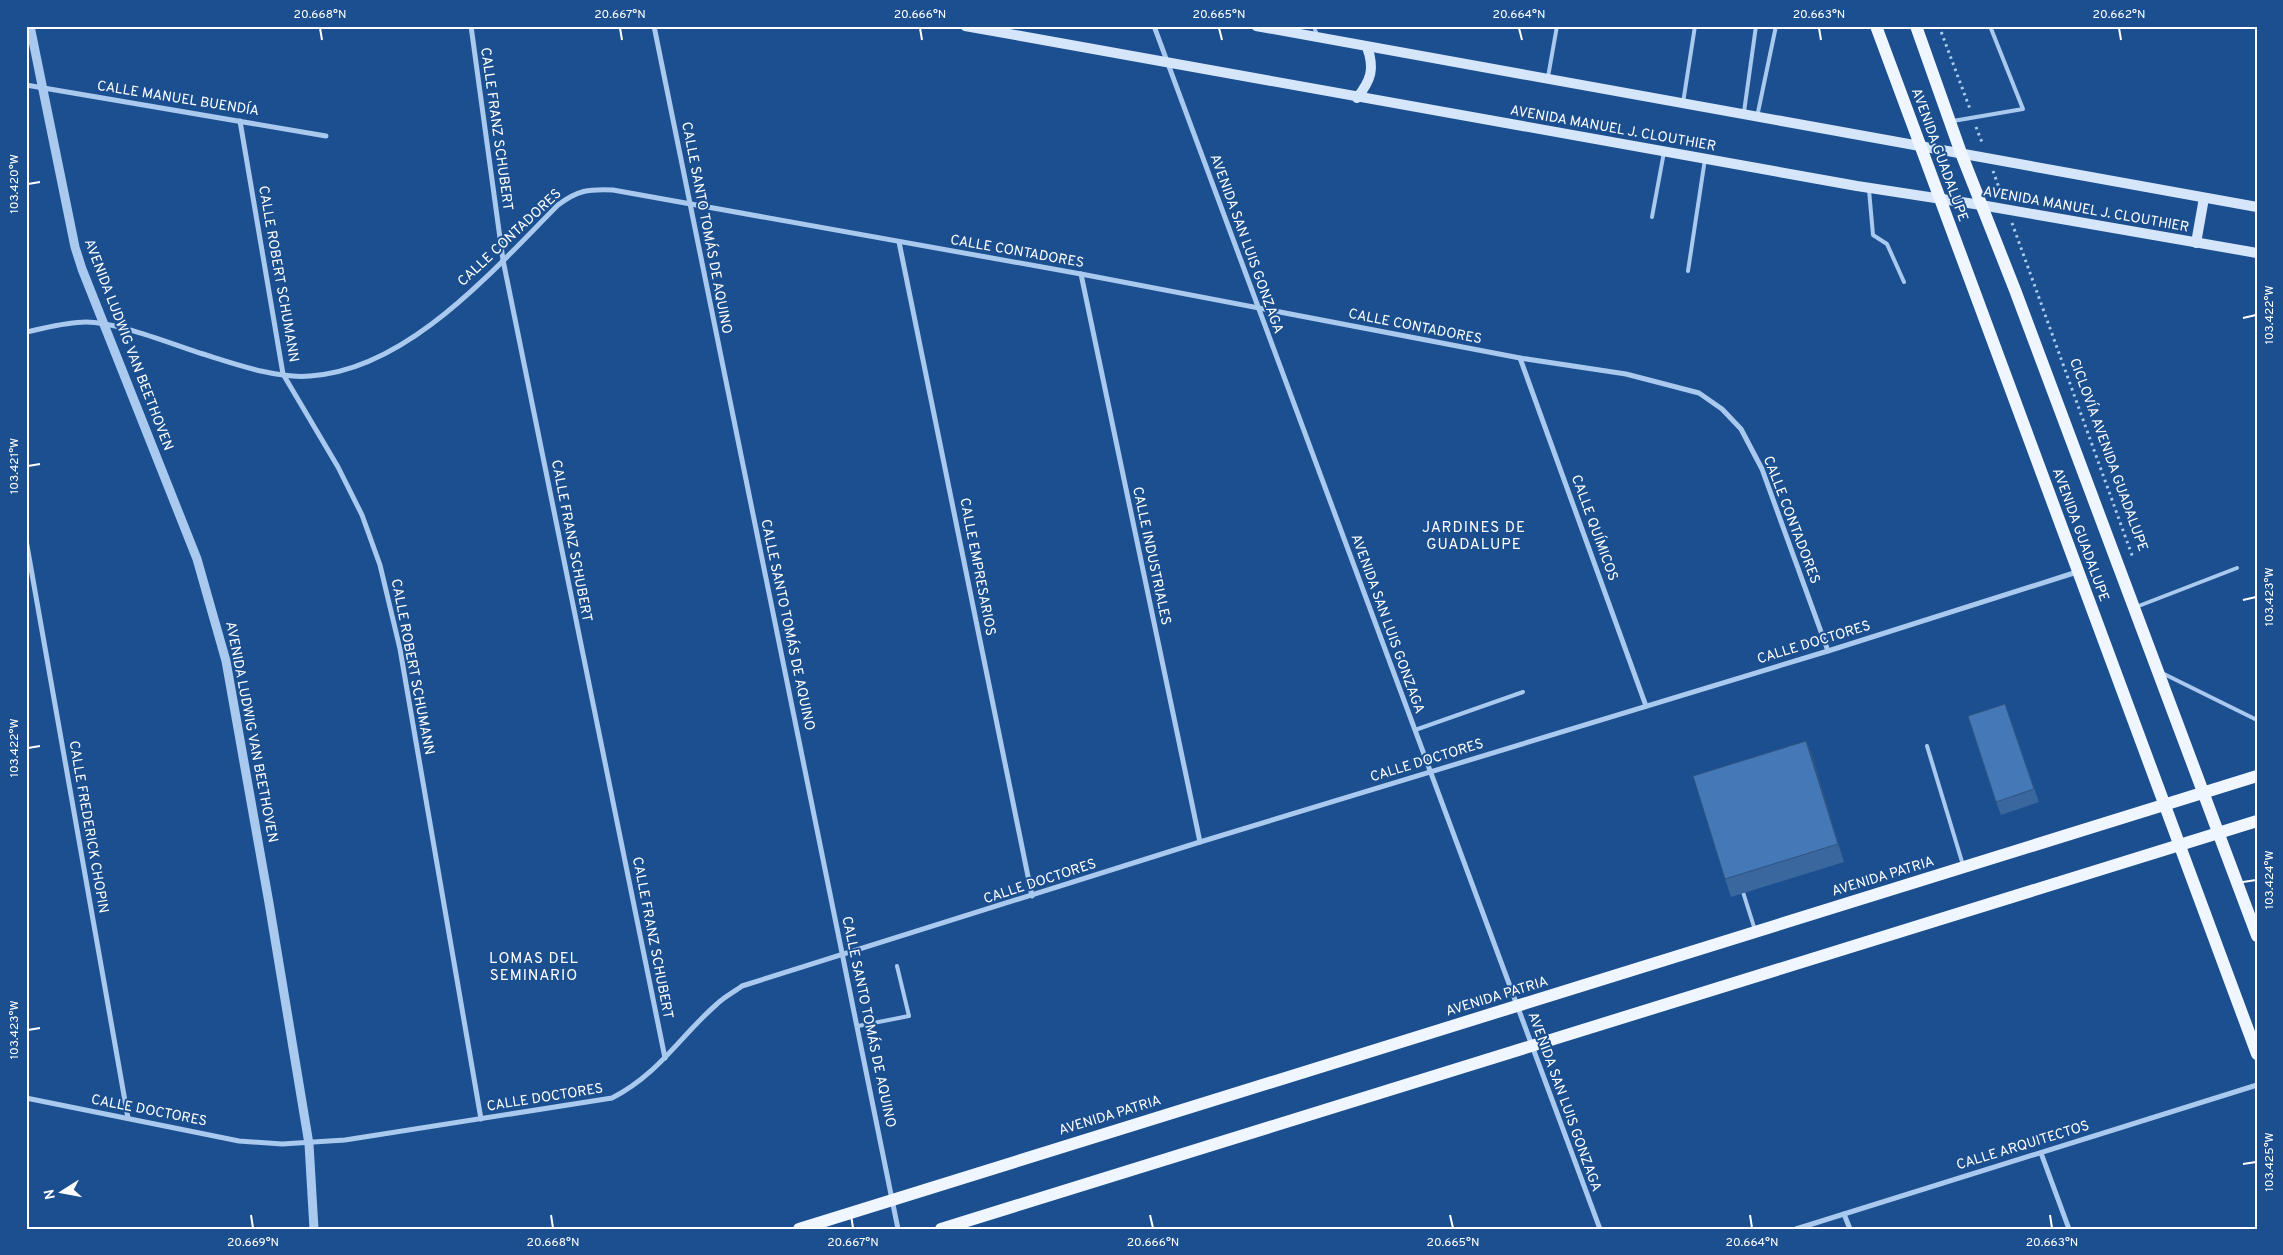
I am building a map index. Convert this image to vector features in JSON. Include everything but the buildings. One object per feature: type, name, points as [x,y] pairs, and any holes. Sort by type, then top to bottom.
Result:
[{"type":"main road","name":"AVENIDA MANUEL J. CLOUTHIER","points":[[966,26],[1167,64],[1664,152],[2257,253]]},
{"type":"main road","points":[[1256,26],[2257,207]]},
{"type":"main road","name":"AVENIDA GUADALUPE","points":[[1876,26],[2257,1054]]},
{"type":"main road","name":"AVENIDA GUADALUPE","points":[[1916,26],[1980,205],[2016,290],[2257,936]]},
{"type":"main road","points":[[1357,98],[1368,84],[1372,70],[1371,56],[1367,47]]},
{"type":"main road","points":[[2196,243],[2204,198]]},
{"type":"main road","name":"AVENIDA PATRIA","points":[[798,1229],[2257,776]]},
{"type":"main road","points":[[942,1229],[2257,822]]},
{"type":"street","name":"AVENIDA LUDWIG VAN BEETHOVEN","points":[[30,26],[75,247],[196,559],[223,652],[269,903],[309,1144],[314,1229]]},
{"type":"street","name":"CALLE FRANZ SCHUBERT","points":[[471,26],[503,260],[665,1058]]},
{"type":"street","name":"CALLE SANTO TOMÁS DE AQUINO","points":[[654,26],[898,1229]]},
{"type":"street","name":"AVENIDA SAN LUIS GONZAGA","points":[[1154,26],[1600,1229]]},
{"type":"street","name":"CALLE MANUEL BUENDÍA","points":[[26,85],[326,136]]},
{"type":"street","name":"CALLE ROBERT SCHUMANN","points":[[240,121],[284,374],[338,467],[362,515],[380,565],[400,648],[481,1120]]},
{"type":"street","name":"CALLE CONTADORES","points":[[26,332],[72,323],[103,323],[240,366],[284,374],[310,376],[336,372],[370,362],[395,350],[449,310],[558,205],[572,195],[589,189],[612,190],[1081,274],[1520,358],[1626,374],[1699,393],[1722,409],[1740,429],[1762,469],[1828,651]]},
{"type":"street","name":"CALLE EMPRESARIOS","points":[[899,242],[1032,896]]},
{"type":"street","name":"CALLE INDUSTRIALES","points":[[1081,274],[1200,842]]},
{"type":"street","name":"CALLE QUÍMICOS","points":[[1520,358],[1646,706]]},
{"type":"street","name":"CALLE FREDERICK CHOPIN","points":[[26,540],[128,1118]]},
{"type":"street","name":"CALLE DOCTORES","points":[[26,1098],[239,1140],[309,1144],[481,1120],[612,1098],[633,1088],[665,1058],[717,1003],[742,986],[843,956],[1200,842],[1828,651],[2078,572]]},
{"type":"street","name":"CALLE ARQUITECTOS","points":[[1796,1229],[2257,1085]]},
{"type":"street","points":[[2041,1153],[2069,1229]]},
{"type":"street","points":[[1844,1214],[1850,1229]]},
{"type":"lane","points":[[1314,26],[1318,38]]},
{"type":"lane","points":[[1547,79],[1557,26]]},
{"type":"lane","points":[[1683,104],[1695,26]]},
{"type":"lane","points":[[1744,114],[1756,26]]},
{"type":"lane","points":[[1757,117],[1776,26]]},
{"type":"lane","points":[[1950,122],[2023,109],[1990,26]]},
{"type":"lane","points":[[1652,216],[1664,152]]},
{"type":"lane","points":[[1688,271],[1705,159]]},
{"type":"lane","points":[[1869,188],[1873,235],[1887,244],[1904,282]]},
{"type":"lane","points":[[2134,607],[2237,568]]},
{"type":"lane","points":[[2158,671],[2257,720]]},
{"type":"lane","points":[[1415,730],[1523,692]]},
{"type":"lane","points":[[1927,746],[1964,867]]},
{"type":"lane","points":[[1741,884],[1755,932]]},
{"type":"lane","points":[[858,1026],[909,1016],[897,966]]},
{"type":"path","points":[[1939,26],[1972,116]]},
{"type":"path","points":[[1975,125],[1985,152]]},
{"type":"path","points":[[1992,170],[2002,198]]},
{"type":"path","name":"CICLOVÍA AVENIDA GUADALUPE","points":[[2009,216],[2136,564]]},
{"type":"district","name":"JARDINES DE GUADALUPE","points":[[1474,536]]},
{"type":"district","name":"LOMAS DEL SEMINARIO","points":[[534,968]]}]
